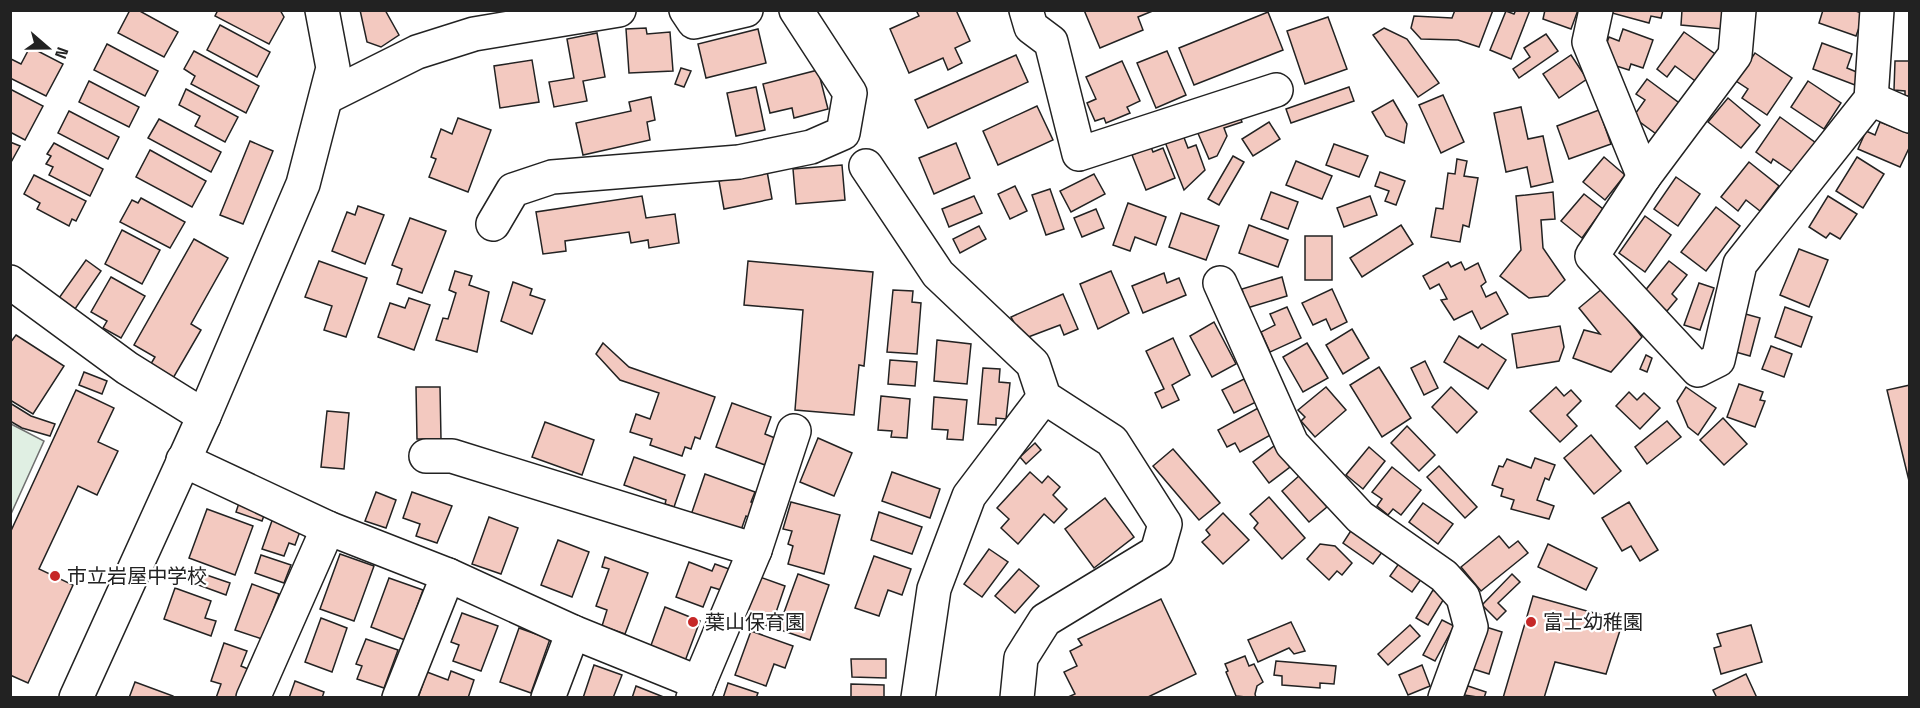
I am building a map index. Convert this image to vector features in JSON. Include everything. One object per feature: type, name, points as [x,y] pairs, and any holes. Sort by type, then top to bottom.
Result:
[{"type":"street","points":[[76,698],[204,416],[303,184],[333,68],[322,10]]},
{"type":"street","points":[[327,97],[474,22],[619,10]]},
{"type":"street","points":[[686,10],[694,22],[746,10]]},
{"type":"street","points":[[493,224],[513,190],[552,177],[739,162],[811,147],[843,133],[850,93],[796,10]]},
{"type":"street","points":[[1026,10],[1031,27],[1051,42],[1079,154],[1276,90]]},
{"type":"street","points":[[1596,10],[1589,42],[1644,177]]},
{"type":"street","points":[[1738,10],[1735,55],[1644,177],[1592,256],[1698,370],[1718,360],[1740,264],[1871,99],[1877,10]]},
{"type":"street","points":[[1871,99],[1910,116]]},
{"type":"street","points":[[866,166],[938,274],[1033,364],[1044,397],[1112,441],[1165,524],[1157,552],[1045,620],[1021,658],[1017,698]]},
{"type":"street","points":[[10,282],[127,368],[204,416]]},
{"type":"street","points":[[1220,283],[1292,444],[1360,517],[1444,576],[1463,597],[1471,627],[1445,698]]},
{"type":"street","points":[[918,698],[934,589],[969,496],[1044,397]]},
{"type":"street","points":[[183,460],[328,528],[448,575],[696,690],[755,550],[794,430]]},
{"type":"street","points":[[426,456],[452,456],[755,550]]},
{"type":"street","points":[[253,698],[328,528]]},
{"type":"street","points":[[399,698],[448,575]]},
{"type":"street","points":[[548,698],[573,632]]},
{"type":"green space","points":[[11,424],[44,441],[11,514]]},
{"type":"building","points":[[130,10],[138,10],[178,32],[164,57],[118,33]]},
{"type":"building","points":[[218,10],[280,10],[284,17],[269,44],[215,16]]},
{"type":"building","points":[[360,10],[385,10],[399,35],[381,47],[367,42]]},
{"type":"building","points":[[916,10],[956,10],[970,41],[955,48],[962,63],[948,70],[943,58],[909,73],[890,29],[919,16]]},
{"type":"building","points":[[1084,10],[1155,10],[1138,17],[1143,30],[1100,48]]},
{"type":"building","points":[[1455,10],[1493,10],[1479,47],[1458,40],[1421,39],[1411,28],[1414,16],[1452,18]]},
{"type":"building","points":[[1516,10],[1530,10],[1511,59],[1490,50],[1506,11],[1514,14]]},
{"type":"building","points":[[1545,10],[1578,10],[1571,29],[1543,19]]},
{"type":"building","points":[[1612,10],[1663,10],[1661,18],[1651,16],[1649,23],[1612,13]]},
{"type":"building","points":[[1682,10],[1725,10],[1723,29],[1681,25]]},
{"type":"building","points":[[1823,10],[1853,10],[1864,14],[1856,36],[1819,23]]},
{"type":"building","points":[[1268,12],[1283,50],[1194,85],[1179,48]]},
{"type":"building","points":[[1328,17],[1347,69],[1305,84],[1287,31]]},
{"type":"building","points":[[220,25],[270,52],[257,77],[207,50]]},
{"type":"building","points":[[646,28],[647,34],[670,32],[673,71],[629,73],[626,29]]},
{"type":"building","points":[[1384,28],[1407,39],[1439,83],[1418,97],[1373,35]]},
{"type":"building","points":[[758,29],[766,63],[706,78],[698,44]]},
{"type":"building","points":[[1623,29],[1653,40],[1643,68],[1631,64],[1629,70],[1613,65],[1605,48],[1609,37],[1619,41]]},
{"type":"building","points":[[1684,32],[1718,56],[1698,83],[1675,66],[1667,77],[1657,69]]},
{"type":"building","points":[[597,33],[605,77],[583,81],[587,101],[554,107],[549,82],[574,78],[567,39]]},
{"type":"building","points":[[1546,34],[1558,51],[1519,78],[1513,69],[1530,57],[1524,48]]},
{"type":"building","points":[[1822,43],[1852,54],[1847,68],[1859,73],[1855,85],[1813,69]]},
{"type":"building","points":[[107,44],[158,71],[145,96],[94,70]]},
{"type":"building","points":[[30,47],[63,64],[46,96],[10,78],[11,59],[21,64]]},
{"type":"building","points":[[194,51],[259,86],[246,113],[191,84],[195,76],[184,69]]},
{"type":"building","points":[[1167,51],[1186,95],[1156,108],[1137,63]]},
{"type":"building","points":[[1755,53],[1792,78],[1767,115],[1742,98],[1748,89],[1736,81]]},
{"type":"building","points":[[1016,55],[1028,82],[928,128],[915,100]]},
{"type":"building","points":[[1571,55],[1587,79],[1559,98],[1543,74]]},
{"type":"building","points":[[532,60],[539,102],[500,108],[494,66]]},
{"type":"building","points":[[1122,61],[1140,101],[1127,107],[1130,113],[1106,123],[1104,118],[1095,121],[1087,103],[1096,99],[1086,77]]},
{"type":"building","points":[[1895,61],[1910,61],[1910,96],[1905,96],[1905,91],[1894,90]]},
{"type":"building","points":[[681,68],[691,71],[684,87],[675,84]]},
{"type":"building","points":[[818,70],[828,109],[794,118],[792,108],[770,113],[763,84]]},
{"type":"building","points":[[1647,79],[1682,105],[1659,136],[1633,117],[1645,100],[1636,94]]},
{"type":"building","points":[[89,81],[139,107],[129,127],[79,102]]},
{"type":"building","points":[[1808,81],[1841,103],[1824,129],[1791,107]]},
{"type":"building","points":[[756,87],[765,130],[736,136],[727,93]]},
{"type":"building","points":[[1349,87],[1354,101],[1291,123],[1286,109]]},
{"type":"building","points":[[10,89],[43,106],[25,140],[10,132]]},
{"type":"building","points":[[186,89],[238,117],[225,142],[195,126],[200,116],[179,105]]},
{"type":"building","points":[[1443,95],[1464,142],[1441,153],[1419,105]]},
{"type":"building","points":[[651,97],[655,120],[647,122],[650,140],[583,155],[576,123],[631,111],[629,102]]},
{"type":"building","points":[[1728,98],[1760,125],[1741,148],[1708,122]]},
{"type":"building","points":[[1393,100],[1407,124],[1404,143],[1386,136],[1372,112]]},
{"type":"building","points":[[1037,106],[1053,140],[998,165],[983,131]]},
{"type":"building","points":[[1521,107],[1528,139],[1543,136],[1553,182],[1531,187],[1527,167],[1506,172],[1494,113]]},
{"type":"building","points":[[1599,110],[1611,144],[1569,159],[1557,126]]},
{"type":"building","points":[[69,111],[119,137],[108,159],[58,133]]},
{"type":"building","points":[[1239,114],[1242,122],[1224,128],[1227,136],[1217,156],[1209,159],[1197,131]]},
{"type":"building","points":[[1780,117],[1816,143],[1795,174],[1773,159],[1771,163],[1756,152]]},
{"type":"building","points":[[458,118],[491,130],[468,192],[429,177],[436,159],[431,157],[441,129],[452,134]]},
{"type":"building","points":[[159,119],[221,152],[211,172],[148,138]]},
{"type":"building","points":[[1269,122],[1280,139],[1253,156],[1242,139]]},
{"type":"building","points":[[1880,122],[1910,134],[1910,146],[1900,167],[1858,149],[1866,131],[1875,135]]},
{"type":"building","points":[[1183,135],[1188,148],[1196,145],[1205,170],[1184,190],[1165,142]]},
{"type":"building","points":[[250,141],[273,151],[243,224],[220,215]]},
{"type":"building","points":[[10,142],[20,146],[10,164]]},
{"type":"building","points":[[54,143],[103,169],[90,196],[49,175],[53,167],[46,164],[51,156],[47,154]]},
{"type":"building","points":[[956,143],[970,178],[934,194],[919,158]]},
{"type":"building","points":[[1334,144],[1368,156],[1359,177],[1326,165]]},
{"type":"building","points":[[1151,147],[1153,152],[1163,148],[1175,178],[1146,190],[1132,155]]},
{"type":"building","points":[[150,150],[206,181],[192,207],[136,177]]},
{"type":"building","points":[[1233,156],[1244,162],[1219,205],[1208,199]]},
{"type":"building","points":[[1604,157],[1625,175],[1605,200],[1583,182]]},
{"type":"building","points":[[1857,157],[1884,174],[1863,208],[1836,191]]},
{"type":"building","points":[[1457,159],[1467,161],[1464,176],[1478,178],[1469,227],[1463,225],[1460,242],[1431,237],[1436,208],[1443,209],[1448,173],[1455,174]]},
{"type":"building","points":[[1296,161],[1332,176],[1322,199],[1286,185]]},
{"type":"building","points":[[1749,162],[1779,186],[1760,211],[1746,200],[1738,211],[1721,197]]},
{"type":"building","points":[[842,165],[845,200],[796,204],[793,169]]},
{"type":"building","points":[[767,171],[772,199],[724,209],[719,181]]},
{"type":"building","points":[[1380,172],[1405,181],[1396,205],[1385,201],[1389,191],[1375,186]]},
{"type":"building","points":[[1094,174],[1105,194],[1071,212],[1060,191]]},
{"type":"building","points":[[34,175],[86,201],[76,221],[72,219],[69,226],[37,209],[40,203],[24,194]]},
{"type":"building","points":[[1676,177],[1700,194],[1678,226],[1654,209]]},
{"type":"building","points":[[1015,186],[1027,211],[1010,219],[998,194]]},
{"type":"building","points":[[1050,189],[1064,229],[1046,235],[1032,195]]},
{"type":"building","points":[[1271,192],[1298,202],[1288,229],[1261,219]]},
{"type":"building","points":[[1553,192],[1555,219],[1541,220],[1543,248],[1565,280],[1548,296],[1529,298],[1500,276],[1521,250],[1516,196]]},
{"type":"building","points":[[1584,194],[1603,209],[1582,238],[1561,221]]},
{"type":"building","points":[[642,196],[646,218],[675,214],[679,243],[649,248],[648,240],[631,243],[629,232],[565,241],[566,251],[543,254],[536,212]]},
{"type":"building","points":[[974,196],[982,213],[949,227],[942,209]]},
{"type":"building","points":[[1370,196],[1377,215],[1344,227],[1337,208]]},
{"type":"building","points":[[1828,196],[1857,214],[1840,239],[1830,233],[1826,238],[1809,227]]},
{"type":"building","points":[[141,198],[185,222],[170,248],[120,222],[132,200],[138,203]]},
{"type":"building","points":[[1128,203],[1166,217],[1156,245],[1135,237],[1130,251],[1113,245]]},
{"type":"building","points":[[358,206],[384,215],[365,264],[332,251],[347,212],[355,215]]},
{"type":"building","points":[[1716,207],[1740,226],[1706,271],[1681,252]]},
{"type":"building","points":[[1096,209],[1104,228],[1082,237],[1074,218]]},
{"type":"building","points":[[1181,213],[1219,226],[1206,260],[1169,247]]},
{"type":"building","points":[[1645,216],[1671,235],[1645,272],[1619,253]]},
{"type":"building","points":[[410,218],[446,231],[422,293],[397,284],[402,269],[392,265]]},
{"type":"building","points":[[1249,225],[1288,240],[1278,267],[1239,253]]},
{"type":"building","points":[[1401,225],[1413,244],[1362,277],[1350,258]]},
{"type":"building","points":[[979,226],[986,239],[960,253],[953,239]]},
{"type":"building","points":[[122,230],[160,250],[142,284],[105,264]]},
{"type":"building","points":[[1305,236],[1332,236],[1332,280],[1305,280]]},
{"type":"building","points":[[194,239],[228,258],[191,324],[201,330],[172,380],[149,367],[155,357],[134,345]]},
{"type":"building","points":[[1799,249],[1828,260],[1809,307],[1780,295]]},
{"type":"building","points":[[86,260],[101,271],[75,309],[59,298]]},
{"type":"building","points":[[319,261],[367,278],[346,337],[324,330],[332,306],[305,297]]},
{"type":"building","points":[[748,261],[873,272],[864,366],[859,365],[854,415],[795,410],[803,310],[744,305]]},
{"type":"building","points":[[1669,261],[1687,275],[1672,294],[1677,299],[1667,311],[1644,292]]},
{"type":"building","points":[[1448,262],[1451,267],[1461,262],[1465,270],[1478,263],[1486,282],[1481,286],[1486,297],[1496,292],[1508,314],[1481,329],[1472,311],[1454,320],[1441,300],[1447,299],[1439,284],[1430,289],[1423,276]]},
{"type":"building","points":[[455,271],[472,276],[469,285],[489,292],[477,352],[436,340],[443,318],[448,319],[456,293],[449,290]]},
{"type":"building","points":[[1111,271],[1129,313],[1098,329],[1080,284]]},
{"type":"building","points":[[1164,273],[1167,283],[1179,278],[1186,295],[1143,313],[1132,286]]},
{"type":"building","points":[[111,277],[145,296],[121,338],[103,328],[107,321],[91,312]]},
{"type":"building","points":[[1282,277],[1287,296],[1247,308],[1242,289]]},
{"type":"building","points":[[513,282],[532,289],[530,295],[545,300],[532,334],[501,321]]},
{"type":"building","points":[[1699,283],[1714,288],[1700,330],[1684,325]]},
{"type":"building","points":[[1603,288],[1642,337],[1611,372],[1573,358],[1584,330],[1600,334],[1579,308]]},
{"type":"building","points":[[1332,289],[1347,322],[1331,330],[1326,319],[1313,325],[1302,303]]},
{"type":"building","points":[[893,290],[913,291],[912,302],[921,303],[917,354],[887,352]]},
{"type":"building","points":[[1063,294],[1078,329],[1064,335],[1060,325],[1023,339],[1011,317]]},
{"type":"building","points":[[409,298],[430,305],[414,350],[378,337],[390,303],[405,308]]},
{"type":"building","points":[[1287,307],[1301,338],[1270,352],[1261,332],[1275,325],[1270,314]]},
{"type":"building","points":[[1785,307],[1812,317],[1801,347],[1775,337]]},
{"type":"building","points":[[1742,313],[1760,318],[1750,356],[1732,351]]},
{"type":"building","points":[[1214,322],[1236,364],[1212,377],[1190,336]]},
{"type":"building","points":[[1560,326],[1564,347],[1559,361],[1517,368],[1512,334]]},
{"type":"building","points":[[1352,329],[1369,358],[1343,374],[1326,345]]},
{"type":"building","points":[[16,335],[64,366],[33,414],[10,400],[10,343]]},
{"type":"building","points":[[1459,336],[1478,348],[1482,344],[1506,360],[1488,389],[1444,362]]},
{"type":"building","points":[[1173,338],[1190,375],[1172,385],[1179,400],[1162,408],[1155,393],[1164,389],[1146,351]]},
{"type":"building","points":[[937,340],[971,344],[967,384],[934,381]]},
{"type":"building","points":[[603,343],[629,367],[715,397],[700,439],[695,437],[691,449],[685,447],[682,456],[650,445],[652,439],[630,432],[636,414],[650,419],[659,393],[620,380],[596,354]]},
{"type":"building","points":[[1307,343],[1328,378],[1303,392],[1283,357]]},
{"type":"building","points":[[1771,346],[1792,354],[1784,377],[1762,369]]},
{"type":"building","points":[[1646,355],[1652,358],[1647,372],[1640,369]]},
{"type":"building","points":[[890,360],[917,362],[915,386],[888,384]]},
{"type":"building","points":[[1425,361],[1438,388],[1424,395],[1411,368]]},
{"type":"building","points":[[1379,367],[1411,418],[1382,437],[1350,385]]},
{"type":"building","points":[[983,368],[1000,369],[999,382],[1010,383],[1006,419],[996,418],[996,425],[978,424]]},
{"type":"building","points":[[84,372],[107,381],[102,394],[79,385]]},
{"type":"building","points":[[1244,379],[1256,402],[1234,413],[1222,390]]},
{"type":"building","points":[[1739,384],[1763,392],[1760,400],[1765,401],[1755,427],[1727,417]]},
{"type":"building","points":[[1910,385],[1910,485],[1887,390]]},
{"type":"building","points":[[416,387],[440,387],[441,439],[417,439]]},
{"type":"building","points":[[1326,387],[1346,410],[1315,437],[1301,421],[1305,417],[1298,410]]},
{"type":"building","points":[[1451,387],[1477,412],[1457,433],[1432,407]]},
{"type":"building","points":[[1556,387],[1564,396],[1571,390],[1581,401],[1567,415],[1577,426],[1560,442],[1530,411]]},
{"type":"building","points":[[1686,387],[1716,408],[1698,435],[1688,427],[1677,401]]},
{"type":"building","points":[[76,390],[114,408],[98,442],[118,451],[97,495],[78,486],[39,569],[73,585],[28,683],[10,675],[10,533]]},
{"type":"building","points":[[1629,392],[1637,400],[1644,393],[1660,408],[1640,429],[1616,406]]},
{"type":"building","points":[[881,396],[910,399],[907,438],[891,437],[892,431],[878,430]]},
{"type":"building","points":[[934,397],[967,400],[963,440],[947,439],[948,430],[932,429]]},
{"type":"building","points":[[10,403],[31,416],[55,424],[50,436],[22,428],[10,421]]},
{"type":"building","points":[[732,403],[771,417],[765,434],[775,438],[765,465],[716,447]]},
{"type":"building","points":[[1260,407],[1274,433],[1240,452],[1235,443],[1227,447],[1218,430]]},
{"type":"building","points":[[327,411],[349,413],[344,469],[321,467]]},
{"type":"building","points":[[1723,418],[1747,444],[1724,465],[1700,440]]},
{"type":"building","points":[[1667,421],[1681,437],[1647,464],[1635,447]]},
{"type":"building","points":[[545,422],[594,440],[582,475],[532,457]]},
{"type":"building","points":[[1407,426],[1435,455],[1419,471],[1391,443]]},
{"type":"building","points":[[1591,435],[1621,471],[1594,494],[1564,458]]},
{"type":"building","points":[[818,438],[852,453],[834,496],[800,482]]},
{"type":"building","points":[[1035,443],[1041,450],[1026,464],[1020,457]]},
{"type":"building","points":[[1274,446],[1290,467],[1269,483],[1253,462]]},
{"type":"building","points":[[1369,447],[1385,461],[1363,489],[1346,475]]},
{"type":"building","points":[[1173,449],[1220,503],[1199,520],[1153,466]]},
{"type":"building","points":[[634,457],[685,475],[674,507],[665,504],[666,500],[624,485]]},
{"type":"building","points":[[1535,458],[1555,465],[1549,480],[1545,478],[1537,500],[1554,506],[1549,519],[1511,509],[1514,500],[1501,496],[1503,489],[1492,485],[1499,466],[1503,467],[1507,459],[1531,468]]},
{"type":"building","points":[[1439,466],[1477,507],[1465,518],[1427,477]]},
{"type":"building","points":[[1392,467],[1421,490],[1401,515],[1393,509],[1388,515],[1377,506],[1382,499],[1372,492]]},
{"type":"building","points":[[892,472],[940,489],[930,518],[882,501]]},
{"type":"building","points":[[1030,472],[1042,483],[1048,476],[1060,487],[1053,495],[1067,509],[1054,523],[1044,514],[1018,544],[1001,528],[1009,519],[997,508]]},
{"type":"building","points":[[705,474],[755,492],[751,502],[759,504],[753,519],[746,516],[740,533],[691,515]]},
{"type":"building","points":[[1300,475],[1327,507],[1309,522],[1282,491]]},
{"type":"building","points":[[376,492],[396,500],[386,528],[365,521]]},
{"type":"building","points":[[412,492],[452,506],[437,543],[416,536],[420,524],[403,518]]},
{"type":"building","points":[[241,497],[269,502],[262,521],[236,512]]},
{"type":"building","points":[[1269,497],[1305,538],[1282,559],[1254,528],[1258,523],[1250,514]]},
{"type":"building","points":[[1105,498],[1134,537],[1094,568],[1065,529]]},
{"type":"building","points":[[791,502],[840,515],[824,574],[788,564],[793,546],[788,544],[792,531],[783,529]]},
{"type":"building","points":[[1629,502],[1658,550],[1640,561],[1631,546],[1622,551],[1602,518]]},
{"type":"building","points":[[1423,503],[1453,524],[1438,544],[1409,522]]},
{"type":"building","points":[[207,509],[253,526],[235,575],[189,558]]},
{"type":"building","points":[[879,512],[922,527],[912,554],[871,540]]},
{"type":"building","points":[[1223,513],[1249,540],[1223,564],[1202,542],[1210,535],[1206,530]]},
{"type":"building","points":[[274,515],[302,526],[295,545],[289,543],[284,556],[262,549]]},
{"type":"building","points":[[489,517],[518,528],[501,574],[472,564]]},
{"type":"building","points":[[1352,529],[1383,551],[1373,564],[1343,543]]},
{"type":"building","points":[[1499,536],[1509,548],[1518,541],[1528,553],[1481,591],[1461,567]]},
{"type":"building","points":[[558,540],[589,552],[572,597],[541,585]]},
{"type":"building","points":[[1320,544],[1335,546],[1352,563],[1342,575],[1337,571],[1329,580],[1307,559]]},
{"type":"building","points":[[1548,544],[1597,568],[1586,590],[1538,567]]},
{"type":"building","points":[[989,549],[1008,562],[982,597],[964,584]]},
{"type":"building","points":[[340,554],[374,566],[354,621],[320,609]]},
{"type":"building","points":[[261,555],[291,565],[284,583],[255,573]]},
{"type":"building","points":[[874,556],[911,569],[902,595],[888,590],[879,616],[855,608]]},
{"type":"building","points":[[605,557],[648,573],[625,634],[602,626],[607,610],[596,606],[609,569],[602,567]]},
{"type":"building","points":[[689,562],[712,571],[715,564],[729,569],[721,590],[711,587],[703,607],[676,597]]},
{"type":"building","points":[[1400,562],[1422,578],[1412,592],[1390,576]]},
{"type":"building","points":[[189,569],[230,583],[226,595],[185,580]]},
{"type":"building","points":[[1019,569],[1039,586],[1015,613],[995,596]]},
{"type":"building","points":[[798,574],[829,585],[810,640],[778,629]]},
{"type":"building","points":[[1512,574],[1520,582],[1498,603],[1506,611],[1497,620],[1482,605]]},
{"type":"building","points":[[760,577],[785,586],[771,627],[745,618]]},
{"type":"building","points":[[389,578],[423,590],[405,640],[371,627]]},
{"type":"building","points":[[252,584],[279,594],[262,639],[235,630]]},
{"type":"building","points":[[175,588],[211,601],[205,618],[216,621],[211,636],[164,619]]},
{"type":"building","points":[[1433,590],[1445,597],[1428,625],[1416,618]]},
{"type":"building","points":[[1533,596],[1623,621],[1606,674],[1555,662],[1544,698],[1503,698]]},
{"type":"building","points":[[1161,599],[1196,674],[1146,698],[1066,698],[1075,694],[1064,672],[1077,666],[1070,651],[1082,645],[1078,639]]},
{"type":"building","points":[[665,607],[700,621],[685,661],[650,648]]},
{"type":"building","points":[[462,613],[498,626],[481,671],[453,661],[459,645],[451,642]]},
{"type":"building","points":[[321,618],[347,628],[332,672],[305,662]]},
{"type":"building","points":[[1442,620],[1454,626],[1435,661],[1423,655]]},
{"type":"building","points":[[1291,622],[1305,651],[1294,654],[1289,648],[1258,662],[1248,640]]},
{"type":"building","points":[[1410,625],[1420,636],[1388,665],[1378,654]]},
{"type":"building","points":[[1751,625],[1762,662],[1721,674],[1714,648],[1721,646],[1717,634]]},
{"type":"building","points":[[1486,627],[1502,632],[1489,674],[1473,669]]},
{"type":"building","points":[[519,628],[550,639],[531,693],[500,682]]},
{"type":"building","points":[[751,631],[793,646],[785,668],[774,664],[766,686],[735,675]]},
{"type":"building","points":[[366,639],[398,650],[384,688],[357,679],[362,666],[356,664]]},
{"type":"building","points":[[224,643],[247,651],[241,666],[248,669],[237,698],[216,698],[221,684],[211,681]]},
{"type":"building","points":[[1245,656],[1249,666],[1254,664],[1263,682],[1257,686],[1256,698],[1236,696],[1226,672],[1228,671],[1225,664]]},
{"type":"building","points":[[851,659],[886,659],[886,678],[852,677]]},
{"type":"building","points":[[1276,661],[1336,666],[1334,684],[1320,683],[1320,688],[1282,685],[1282,676],[1274,675]]},
{"type":"building","points":[[594,665],[622,675],[613,698],[583,698]]},
{"type":"building","points":[[1422,665],[1430,686],[1408,695],[1399,675]]},
{"type":"building","points":[[451,671],[474,680],[468,698],[418,698],[427,672],[448,680]]},
{"type":"building","points":[[1746,674],[1757,698],[1717,698],[1713,690]]},
{"type":"building","points":[[295,681],[324,692],[322,698],[289,698]]},
{"type":"building","points":[[135,682],[173,696],[173,698],[129,698]]},
{"type":"building","points":[[728,683],[758,693],[756,698],[723,698]]},
{"type":"building","points":[[851,684],[884,685],[884,698],[851,698]]},
{"type":"building","points":[[636,686],[666,698],[632,698]]},
{"type":"building","points":[[1468,686],[1486,692],[1484,698],[1464,695]]},
{"type":"place","name":"市立岩屋中学校","points":[[55,576]]},
{"type":"place","name":"葉山保育園","points":[[693,622]]},
{"type":"place","name":"富士幼稚園","points":[[1531,622]]}]
